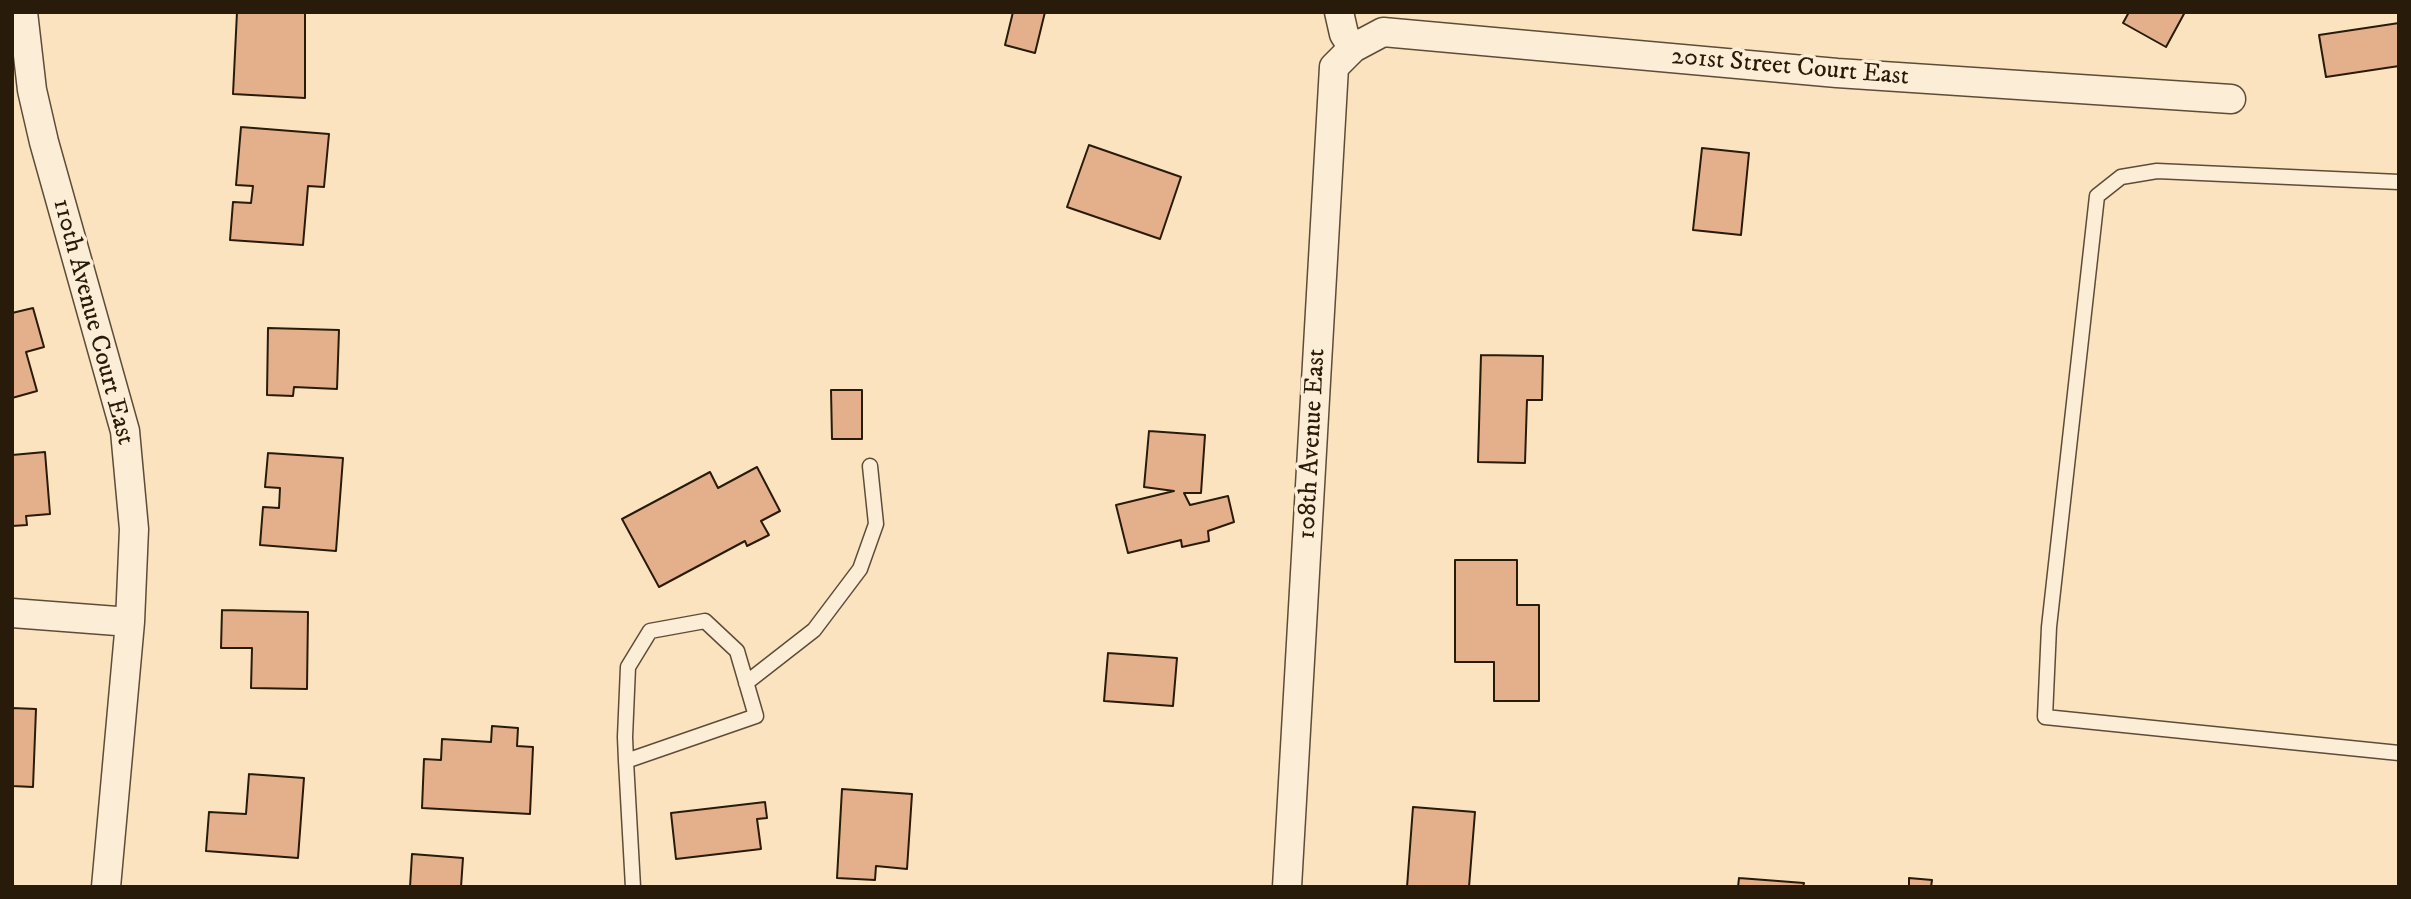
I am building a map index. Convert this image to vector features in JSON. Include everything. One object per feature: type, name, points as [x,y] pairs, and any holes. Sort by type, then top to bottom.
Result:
[{"type":"street","name":"110th Avenue Court East","points":[[23,12],[22,90],[125,431],[134,529],[130,621],[106,887]]},
{"type":"street","points":[[1339,12],[1344,34],[1353,48]]},
{"type":"street","name":"201st Street Court East","points":[[1353,48],[1383,32],[1837,73],[2231,99]]},
{"type":"street","name":"108th Avenue East","points":[[1287,887],[1334,67],[1353,48]]},
{"type":"street","points":[[12,613],[130,621]]},
{"type":"lane","points":[[2399,182],[2157,171],[2121,177],[2097,196],[2049,627],[2045,717],[2399,753]]},
{"type":"lane","points":[[746,683],[814,630],[860,569],[876,524],[870,466]]},
{"type":"lane","points":[[626,761],[756,716],[737,651],[705,621],[650,631],[628,667],[626,761],[633,887]]},
{"type":"building","points":[[237,12],[305,12],[305,98],[233,94]]},
{"type":"building","points":[[1013,12],[1045,12],[1035,53],[1005,45]]},
{"type":"building","points":[[2129,12],[2185,12],[2166,47],[2123,23]]},
{"type":"building","points":[[2399,23],[2399,66],[2326,77],[2319,35]]},
{"type":"building","points":[[241,127],[329,134],[324,187],[308,186],[303,245],[230,240],[233,202],[251,203],[253,186],[236,185]]},
{"type":"building","points":[[1089,145],[1181,177],[1160,239],[1067,207]]},
{"type":"building","points":[[1702,148],[1749,153],[1741,235],[1693,230]]},
{"type":"building","points":[[33,308],[44,347],[26,352],[37,391],[12,398],[12,313]]},
{"type":"building","points":[[268,328],[339,330],[337,389],[294,387],[293,396],[267,395]]},
{"type":"building","points":[[1481,355],[1543,356],[1542,400],[1527,400],[1525,463],[1478,462]]},
{"type":"building","points":[[831,390],[862,390],[862,439],[832,439]]},
{"type":"building","points":[[1149,431],[1205,435],[1201,493],[1184,493],[1190,505],[1228,496],[1234,522],[1208,531],[1209,541],[1182,547],[1181,540],[1128,553],[1116,505],[1174,491],[1144,487]]},
{"type":"building","points":[[45,452],[50,514],[26,516],[27,525],[12,526],[12,455]]},
{"type":"building","points":[[268,453],[343,458],[336,551],[260,545],[263,507],[279,508],[280,488],[265,487]]},
{"type":"building","points":[[757,467],[780,511],[761,521],[769,535],[747,546],[745,541],[659,587],[622,519],[710,472],[718,488]]},
{"type":"building","points":[[1455,560],[1517,560],[1517,605],[1539,605],[1539,701],[1494,701],[1494,662],[1455,662]]},
{"type":"building","points":[[222,610],[308,612],[307,689],[251,688],[252,648],[221,648]]},
{"type":"building","points":[[1108,653],[1177,658],[1173,706],[1104,701]]},
{"type":"building","points":[[12,708],[36,709],[33,787],[12,786]]},
{"type":"building","points":[[492,726],[518,728],[517,746],[533,747],[530,814],[422,808],[424,759],[441,760],[442,739],[491,742]]},
{"type":"building","points":[[249,774],[304,778],[298,858],[206,851],[209,812],[246,814]]},
{"type":"building","points":[[842,789],[912,794],[907,869],[876,866],[875,880],[837,878]]},
{"type":"building","points":[[765,802],[767,818],[757,819],[761,849],[676,859],[671,813]]},
{"type":"building","points":[[1413,807],[1475,812],[1469,887],[1407,887]]},
{"type":"building","points":[[412,854],[463,858],[461,887],[410,887]]},
{"type":"building","points":[[1739,878],[1804,883],[1803,887],[1738,887]]},
{"type":"building","points":[[1909,878],[1932,880],[1931,887],[1909,887]]}]
